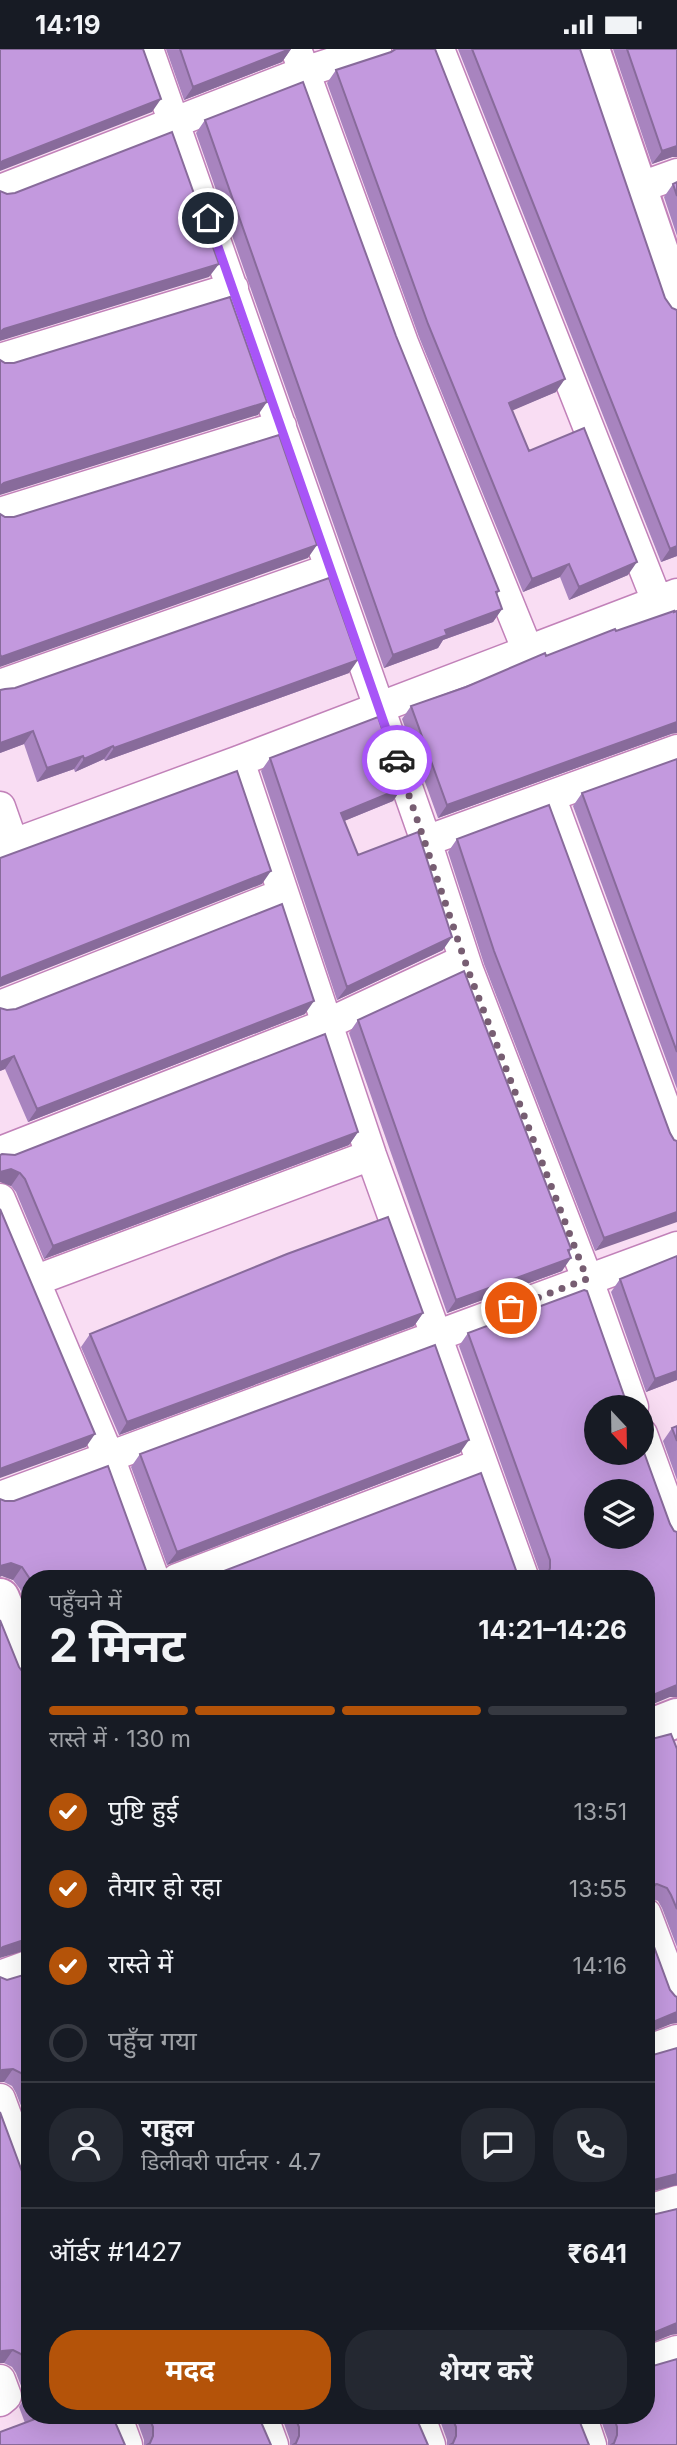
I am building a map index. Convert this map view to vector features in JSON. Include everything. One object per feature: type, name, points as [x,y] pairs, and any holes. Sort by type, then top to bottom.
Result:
[{"type":"street","points":[[148,49],[426,841],[464,960],[629,1395]]},
{"type":"street","points":[[0,190],[175,124],[300,61],[376,49]]},
{"type":"street","points":[[0,807],[6,847],[667,597],[439,49]]},
{"type":"street","points":[[590,49],[677,304]]},
{"type":"street","points":[[300,61],[403,343],[527,649]]},
{"type":"street","points":[[638,188],[677,174]]},
{"type":"street","points":[[0,359],[233,288]]},
{"type":"street","points":[[0,513],[281,426]]},
{"type":"street","points":[[0,685],[330,569]]},
{"type":"street","points":[[426,841],[677,750]]},
{"type":"street","points":[[239,761],[371,1155],[521,1570]]},
{"type":"street","points":[[550,796],[677,1140]]},
{"type":"street","points":[[0,1006],[283,894]]},
{"type":"street","points":[[0,1152],[327,1024],[464,960]]},
{"type":"street","points":[[34,1281],[371,1155]]},
{"type":"street","points":[[0,1199],[109,1457],[151,1570]]},
{"type":"street","points":[[0,1497],[677,1247]]},
{"type":"street","points":[[201,1570],[481,1464]]},
{"type":"street","points":[[654,1465],[676,1525]]},
{"type":"street","points":[[0,1598],[21,1649]]},
{"type":"street","points":[[655,1727],[677,1718]]},
{"type":"street","points":[[655,1938],[677,1996]]},
{"type":"street","points":[[655,2048],[677,2040]]},
{"type":"street","points":[[0,2099],[21,2156]]},
{"type":"street","points":[[655,2208],[677,2200]]},
{"type":"street","points":[[655,2359],[677,2351]]},
{"type":"street","points":[[0,2380],[6,2396],[0,2401]]},
{"type":"street","points":[[119,2424],[127,2445]]},
{"type":"street","points":[[265,2424],[273,2445]]},
{"type":"street","points":[[422,2424],[430,2445]]},
{"type":"street","points":[[584,2424],[591,2445]]},
{"type":"building","points":[[0,49],[143,49],[161,99],[0,163]]},
{"type":"building","points":[[180,49],[290,49],[193,87]]},
{"type":"building","points":[[396,49],[435,49],[565,379],[509,403],[529,451],[584,428],[637,562],[579,587],[569,564],[532,579],[428,324],[336,70]]},
{"type":"building","points":[[472,49],[580,49],[665,298],[672,308],[677,310],[677,546],[670,549]]},
{"type":"building","points":[[627,49],[677,49],[677,146],[662,151]]},
{"type":"building","points":[[303,82],[396,336],[499,591],[496,592],[502,609],[445,630],[447,635],[393,655],[205,120]]},
{"type":"building","points":[[172,132],[219,264],[0,332],[0,191],[15,193]]},
{"type":"building","points":[[230,297],[267,402],[0,486],[0,360],[14,363]]},
{"type":"building","points":[[279,435],[317,545],[1,657],[0,514],[14,517]]},
{"type":"building","points":[[329,578],[358,660],[114,748],[113,746],[84,759],[83,756],[47,768],[33,731],[0,743],[0,690],[15,688]]},
{"type":"building","points":[[677,611],[677,722],[447,805],[411,706],[466,687],[545,653],[546,656],[615,629],[616,631]]},
{"type":"building","points":[[378,717],[402,788],[341,813],[358,855],[418,832],[452,937],[347,987],[270,758]]},
{"type":"building","points":[[677,759],[677,1052],[582,793]]},
{"type":"building","points":[[237,771],[271,871],[0,979],[0,858]]},
{"type":"building","points":[[549,805],[670,1133],[677,1141],[677,1212],[604,1238],[494,951],[457,839]]},
{"type":"building","points":[[282,904],[314,1001],[37,1109],[14,1056],[0,1062],[0,1008],[16,1009]]},
{"type":"building","points":[[464,971],[571,1249],[568,1250],[571,1258],[456,1300],[358,1020]]},
{"type":"building","points":[[325,1034],[358,1132],[53,1246],[25,1179],[11,1169],[0,1172],[2,1154],[15,1155]]},
{"type":"building","points":[[0,1209],[95,1434],[0,1470]]},
{"type":"building","points":[[388,1217],[423,1313],[127,1422],[90,1334],[287,1254]]},
{"type":"building","points":[[677,1256],[677,1371],[655,1379],[620,1279]]},
{"type":"building","points":[[584,1290],[587,1291],[624,1395],[584,1395],[584,1465],[649,1465],[654,1479],[584,1479],[584,1549],[654,1549],[654,1480],[670,1524],[677,1532],[677,1685],[655,1694],[655,1570],[549,1570],[550,1560],[468,1333]]},
{"type":"building","points":[[435,1345],[469,1440],[177,1552],[140,1454]]},
{"type":"building","points":[[677,1426],[677,1441],[672,1428]]},
{"type":"building","points":[[108,1466],[146,1570],[24,1570],[11,1563],[0,1566],[0,1499],[14,1501]]},
{"type":"building","points":[[481,1473],[516,1570],[227,1570]]},
{"type":"building","points":[[0,1620],[21,1670],[21,1941],[0,1949]]},
{"type":"building","points":[[671,1734],[677,1749],[677,1909],[667,1888],[655,1884],[655,1738]]},
{"type":"building","points":[[655,1949],[670,1990],[677,1997],[677,2012],[655,2021]]},
{"type":"building","points":[[21,1976],[21,2073],[13,2069],[0,2072],[0,1977],[7,1980]]},
{"type":"building","points":[[677,2048],[677,2174],[655,2180],[655,2054]]},
{"type":"building","points":[[0,2112],[21,2169],[21,2354],[13,2350],[0,2353]]},
{"type":"building","points":[[677,2209],[677,2323],[655,2332],[655,2214]]},
{"type":"building","points":[[677,2359],[677,2445],[611,2445],[617,2435],[616,2424],[655,2424],[655,2365]]},
{"type":"building","points":[[22,2424],[116,2424],[125,2445],[0,2445],[0,2432]]},
{"type":"building","points":[[152,2424],[262,2424],[271,2445],[147,2445],[153,2436]]},
{"type":"building","points":[[298,2424],[419,2424],[428,2445],[293,2445],[299,2436]]},
{"type":"building","points":[[455,2424],[581,2424],[589,2445],[450,2445],[456,2436]]},
{"type":"way so far","points":[[397,760],[468,970],[587,1279],[511,1308]]},
{"type":"route","points":[[208,218],[397,760]]}]
